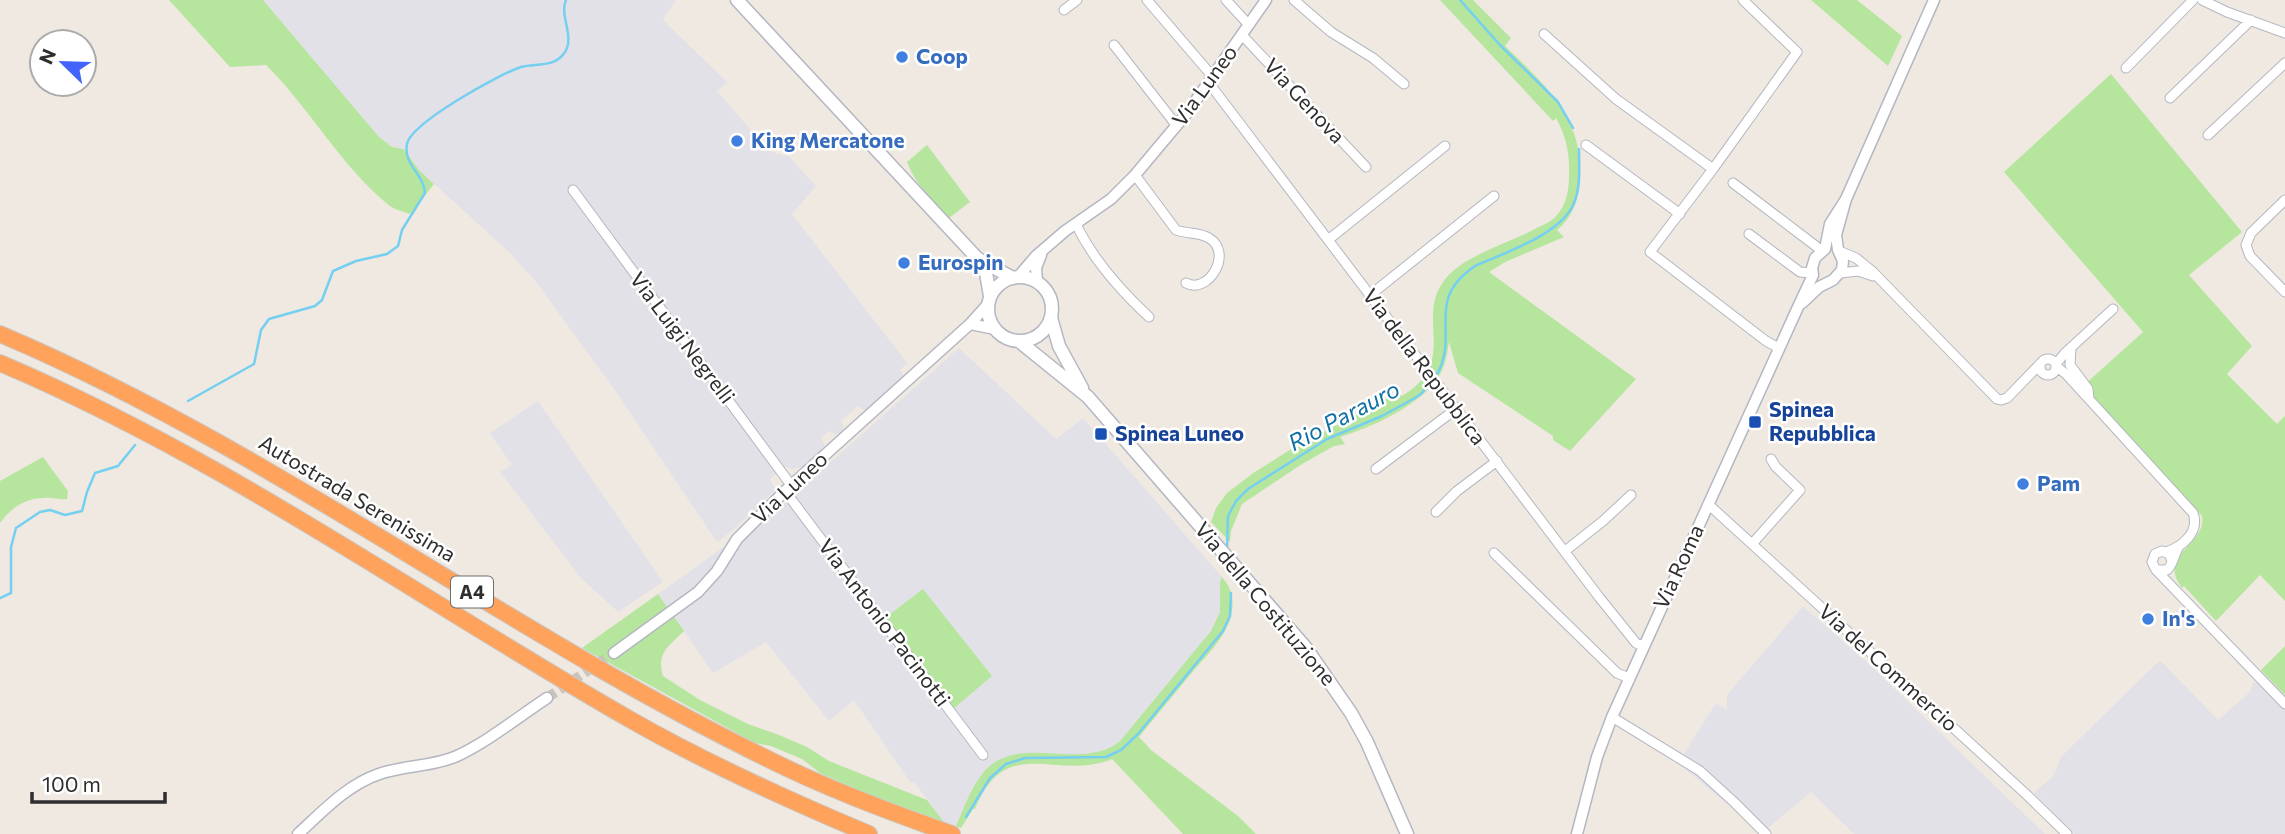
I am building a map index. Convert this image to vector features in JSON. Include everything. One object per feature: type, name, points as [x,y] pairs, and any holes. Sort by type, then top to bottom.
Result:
[{"type":"highway","name":"Autostrada Serenissima","points":[[0,334],[217,440],[668,707],[762,757],[889,812],[952,834]]},
{"type":"highway","name":"A4","points":[[0,363],[127,423],[247,487],[631,720],[747,781],[869,834]]},
{"type":"main road","points":[[737,0],[978,259],[986,273],[989,317],[995,329],[1009,340],[1020,342],[1040,335],[1051,318],[1050,298],[1045,289],[1037,282],[1016,278],[978,259]]},
{"type":"main road","points":[[989,300],[1001,283],[1016,278]]},
{"type":"main road","name":"Via della Costituzione","points":[[1051,318],[1066,362],[1088,397],[1306,648],[1351,713],[1367,742],[1407,834]]},
{"type":"main road","name":"Via della Costituzione","points":[[1020,342],[1088,397]]},
{"type":"street","points":[[1064,10],[1077,0]]},
{"type":"street","name":"Via della Repubblica","points":[[1147,0],[1211,80],[1370,296],[1565,551],[1636,643],[1643,646]]},
{"type":"street","name":"Via Genova","points":[[1226,0],[1245,30],[1366,167]]},
{"type":"street","name":"Via Luneo","points":[[1016,278],[1036,256],[1111,199],[1135,175],[1177,126],[1266,0]]},
{"type":"street","points":[[1294,0],[1331,32],[1373,58],[1404,84]]},
{"type":"street","points":[[1743,0],[1797,52],[1681,214],[1650,252],[1766,341],[1779,348]]},
{"type":"street","name":"Via Roma","points":[[1798,307],[1811,293],[1840,273],[1843,261],[1836,235],[1846,199],[1934,0]]},
{"type":"street","points":[[2126,68],[2193,0]]},
{"type":"street","points":[[2202,0],[2285,33]]},
{"type":"street","points":[[2170,98],[2251,20]]},
{"type":"street","points":[[1544,34],[1616,99],[1713,169]]},
{"type":"street","points":[[1114,44],[1177,126]]},
{"type":"street","points":[[2208,135],[2285,64]]},
{"type":"street","points":[[1586,145],[1681,214]]},
{"type":"street","points":[[1328,240],[1445,146]]},
{"type":"street","points":[[1135,175],[1176,230],[1205,235],[1217,246],[1220,258],[1215,271],[1198,285],[1186,283]]},
{"type":"street","points":[[1733,183],[1823,249],[1832,247],[1856,258],[1881,279],[1997,399],[2007,398],[2041,363],[2040,369],[2052,368],[2070,379],[2193,513],[2194,529],[2180,545],[2172,563],[2167,570],[2156,570]]},
{"type":"street","name":"Via Luigi Negrelli","points":[[573,190],[788,488]]},
{"type":"street","points":[[1370,296],[1494,196]]},
{"type":"street","name":"Via Roma","points":[[1577,834],[1592,772],[1612,717],[1798,307],[1812,274],[1815,258],[1823,249],[1830,224],[1846,199]]},
{"type":"street","points":[[2285,200],[2251,233],[2246,245],[2250,256],[2285,292]]},
{"type":"street","points":[[1076,224],[1103,268],[1149,317]]},
{"type":"street","points":[[1749,234],[1800,272],[1812,274],[1818,281],[1828,282]]},
{"type":"street","points":[[1037,282],[1036,268],[1044,250]]},
{"type":"street","points":[[1853,271],[1856,258]]},
{"type":"street","points":[[1840,273],[1853,271],[1881,279]]},
{"type":"street","name":"Via Luneo","points":[[614,653],[698,592],[717,571],[737,539],[788,488],[970,324],[989,300]]},
{"type":"street","points":[[2028,377],[2052,368],[2113,309]]},
{"type":"street","points":[[970,324],[995,329]]},
{"type":"street","points":[[2068,350],[2070,366],[2088,389],[2089,399]]},
{"type":"street","points":[[1376,469],[1456,409]]},
{"type":"street","points":[[1752,544],[1800,490],[1771,459]]},
{"type":"street","points":[[1436,512],[1457,491],[1497,461]]},
{"type":"street","name":"Via Antonio Pacinotti","points":[[788,488],[983,755]]},
{"type":"street","points":[[1565,551],[1604,521],[1631,495]]},
{"type":"street","name":"Via del Commercio","points":[[1708,504],[2067,834]]},
{"type":"street","points":[[2180,545],[2166,552],[2158,552],[2152,558],[2153,567],[2285,704]]},
{"type":"street","points":[[2166,552],[2172,563],[2175,588]]},
{"type":"street","points":[[1494,553],[1617,673],[1629,678]]},
{"type":"street","points":[[298,834],[337,798],[358,783],[398,769],[429,765],[456,756],[475,747],[547,698]]},
{"type":"street","points":[[1612,717],[1700,771],[1766,834]]},
{"type":"shaded area","points":[[263,0],[676,0],[663,20],[727,82],[717,91],[769,151],[789,157],[816,186],[792,214],[907,363],[900,370],[904,376],[865,411],[858,406],[841,421],[844,429],[838,435],[829,431],[821,438],[825,446],[802,467],[786,467],[770,479],[775,490],[717,542],[619,396],[537,283],[510,253],[419,170],[405,149],[392,147],[379,137]]},
{"type":"shaded area","points":[[959,348],[1056,439],[1083,418],[1222,577],[1220,612],[1211,631],[1120,741],[1097,753],[1023,753],[1003,758],[988,768],[972,788],[956,826],[944,822],[914,782],[910,782],[854,700],[829,721],[766,642],[713,673],[658,594],[735,539],[760,525]]},
{"type":"shaded area","points":[[538,401],[663,582],[618,612],[581,578],[500,472],[512,465],[490,433]]},
{"type":"shaded area","points":[[1803,606],[1872,667],[2045,834],[1854,834],[1811,792],[1762,833],[1678,763],[1716,703],[1727,710],[1727,695]]},
{"type":"shaded area","points":[[2160,660],[2218,720],[2250,692],[2253,683],[2265,674],[2285,695],[2285,834],[2075,834],[2034,793],[2053,776],[2062,756]]},
{"type":"green space","points":[[169,0],[263,0],[379,137],[392,147],[404,149],[419,170],[434,184],[410,214],[390,206],[356,174],[266,65],[230,67]]},
{"type":"green space","points":[[1440,0],[1473,0],[1511,38],[1505,46],[1536,76],[1562,108],[1577,144],[1579,188],[1575,206],[1557,230],[1564,237],[1505,262],[1489,272],[1636,379],[1570,451],[1553,440],[1553,436],[1458,373],[1449,342],[1442,370],[1428,389],[1393,415],[1340,437],[1345,444],[1334,446],[1302,464],[1242,504],[1231,531],[1230,542],[1211,522],[1216,508],[1227,493],[1296,446],[1398,391],[1402,396],[1419,383],[1429,369],[1433,355],[1433,311],[1443,282],[1461,265],[1485,251],[1550,221],[1565,201],[1569,185],[1569,160],[1565,138],[1556,118],[1553,121]]},
{"type":"green space","points":[[1811,0],[1857,0],[1902,36],[1888,66]]},
{"type":"green space","points":[[2111,74],[2242,232],[2189,275],[2252,346],[2227,374],[2277,424],[2285,416],[2285,601],[2260,575],[2216,621],[2184,586],[2182,588],[2176,576],[2178,558],[2197,535],[2202,526],[2202,516],[2083,386],[2143,332],[2004,172]]},
{"type":"green space","points":[[927,145],[970,202],[949,218],[921,186],[907,162]]},
{"type":"green space","points":[[43,457],[68,491],[67,499],[37,498],[25,502],[14,508],[0,523],[0,481]]},
{"type":"green space","points":[[1222,577],[1229,587],[1233,604],[1226,629],[1139,737],[1151,750],[1238,816],[1256,834],[1183,834],[1112,759],[1091,765],[1017,765],[1002,772],[987,786],[961,828],[956,826],[974,786],[983,773],[997,761],[1013,755],[1031,753],[1087,754],[1104,750],[1120,741],[1211,631],[1220,612]]},
{"type":"green space","points":[[923,589],[992,676],[953,709],[885,618]]},
{"type":"green space","points":[[658,594],[684,631],[665,650],[661,661],[663,676],[700,700],[748,724],[807,747],[829,761],[927,800],[944,822],[872,796],[820,773],[802,759],[771,746],[755,743],[582,648]]},
{"type":"green space","points":[[2285,646],[2285,695],[2261,670]]},
{"type":"waterway","points":[[188,401],[254,364],[261,330],[269,319],[315,306],[322,300],[333,271],[356,261],[387,254],[398,246],[402,230],[425,193],[424,186],[408,158],[407,144],[412,135],[439,112],[494,79],[521,67],[551,63],[561,57],[568,46],[564,13],[566,0]]},
{"type":"waterway","name":"Rio Parauro","points":[[1460,0],[1499,44],[1558,102],[1573,128]]},
{"type":"waterway","name":"Rio Parauro","points":[[1436,376],[1443,361],[1446,305],[1450,292],[1459,279],[1475,266],[1516,249],[1558,224],[1574,203],[1578,190],[1579,149]]},
{"type":"waterway","name":"Rio Parauro","points":[[1227,550],[1228,516],[1236,501],[1248,489],[1327,439],[1382,416],[1413,399],[1432,381]]},
{"type":"waterway","points":[[0,598],[11,593],[11,547],[16,528],[40,512],[50,510],[65,515],[82,511],[95,473],[118,466],[135,445]]},
{"type":"waterway","name":"Rio Parauro","points":[[966,817],[990,778],[1006,764],[1025,758],[1106,757],[1121,750],[1138,734],[1223,631],[1230,616],[1231,593]]},
{"type":"tunnel","points":[[547,698],[614,653]]},
{"type":"place","name":"Coop","points":[[902,57]]},
{"type":"place","name":"King Mercatone","points":[[737,141]]},
{"type":"place","name":"Eurospin","points":[[904,263]]},
{"type":"place","name":"Spinea Repubblica","points":[[1755,422]]},
{"type":"place","name":"Spinea Luneo","points":[[1101,434]]},
{"type":"place","name":"Pam","points":[[2023,484]]},
{"type":"place","name":"In's","points":[[2148,619]]}]
